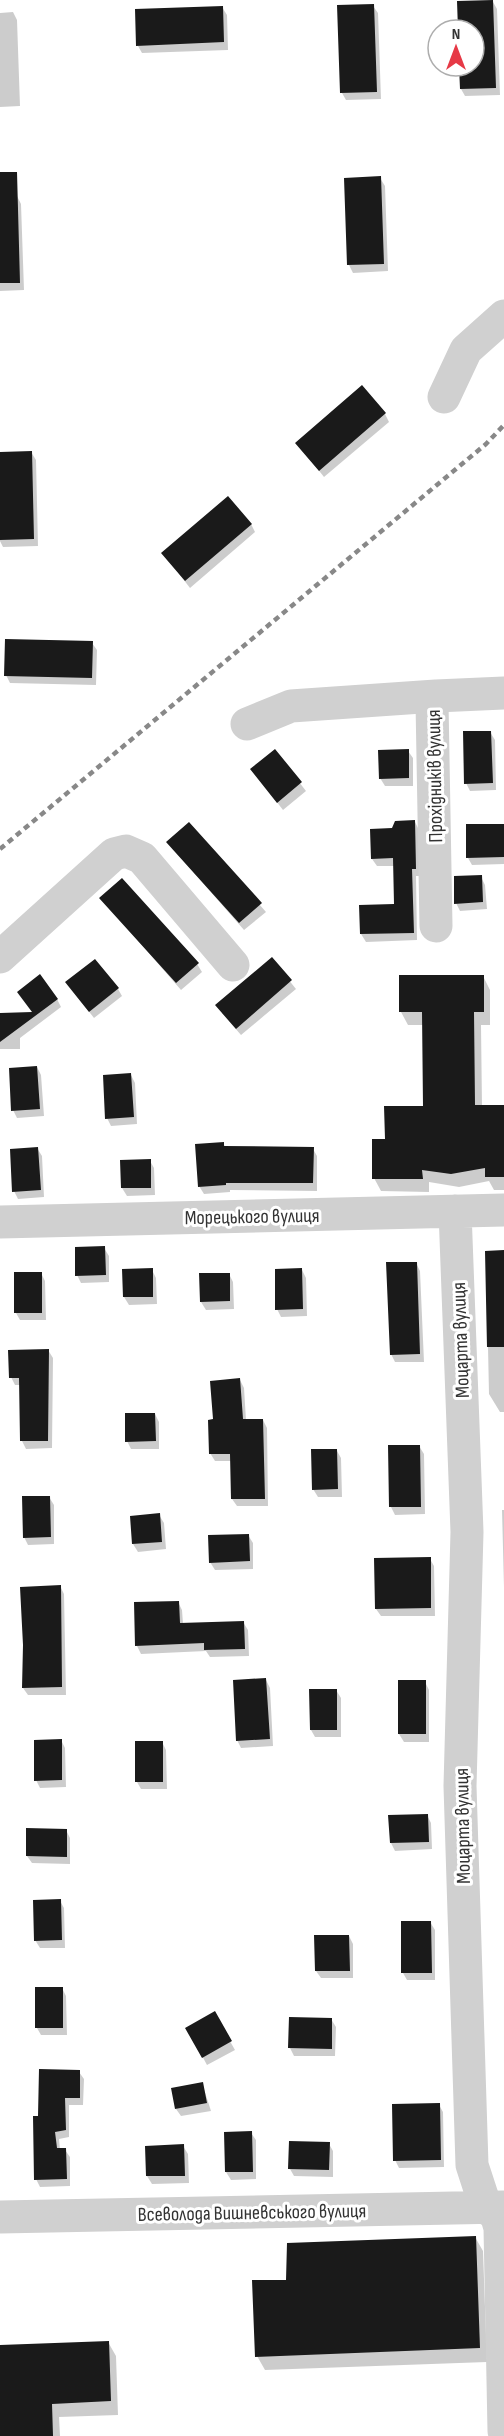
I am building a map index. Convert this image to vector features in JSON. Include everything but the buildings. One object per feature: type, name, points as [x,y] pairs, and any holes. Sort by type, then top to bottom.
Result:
[{"type":"street","points":[[444,397],[466,350],[504,316]]},
{"type":"street","name":"Прохідників вулиця","points":[[436,926],[432,702],[436,696],[504,693]]},
{"type":"street","points":[[247,724],[291,706],[436,696]]},
{"type":"street","points":[[0,957],[114,854],[126,852],[142,858],[233,965]]},
{"type":"street","name":"Морецького вулиця","points":[[0,1222],[504,1210]]},
{"type":"street","name":"Моцарта вулиця","points":[[455,1211],[467,1532],[460,1786],[472,2165],[495,2208],[500,2228],[504,2432]]},
{"type":"street","name":"Всеволода Вишневського вулиця","points":[[0,2217],[495,2208]]},
{"type":"railway","points":[[0,849],[486,444],[504,425]]}]
